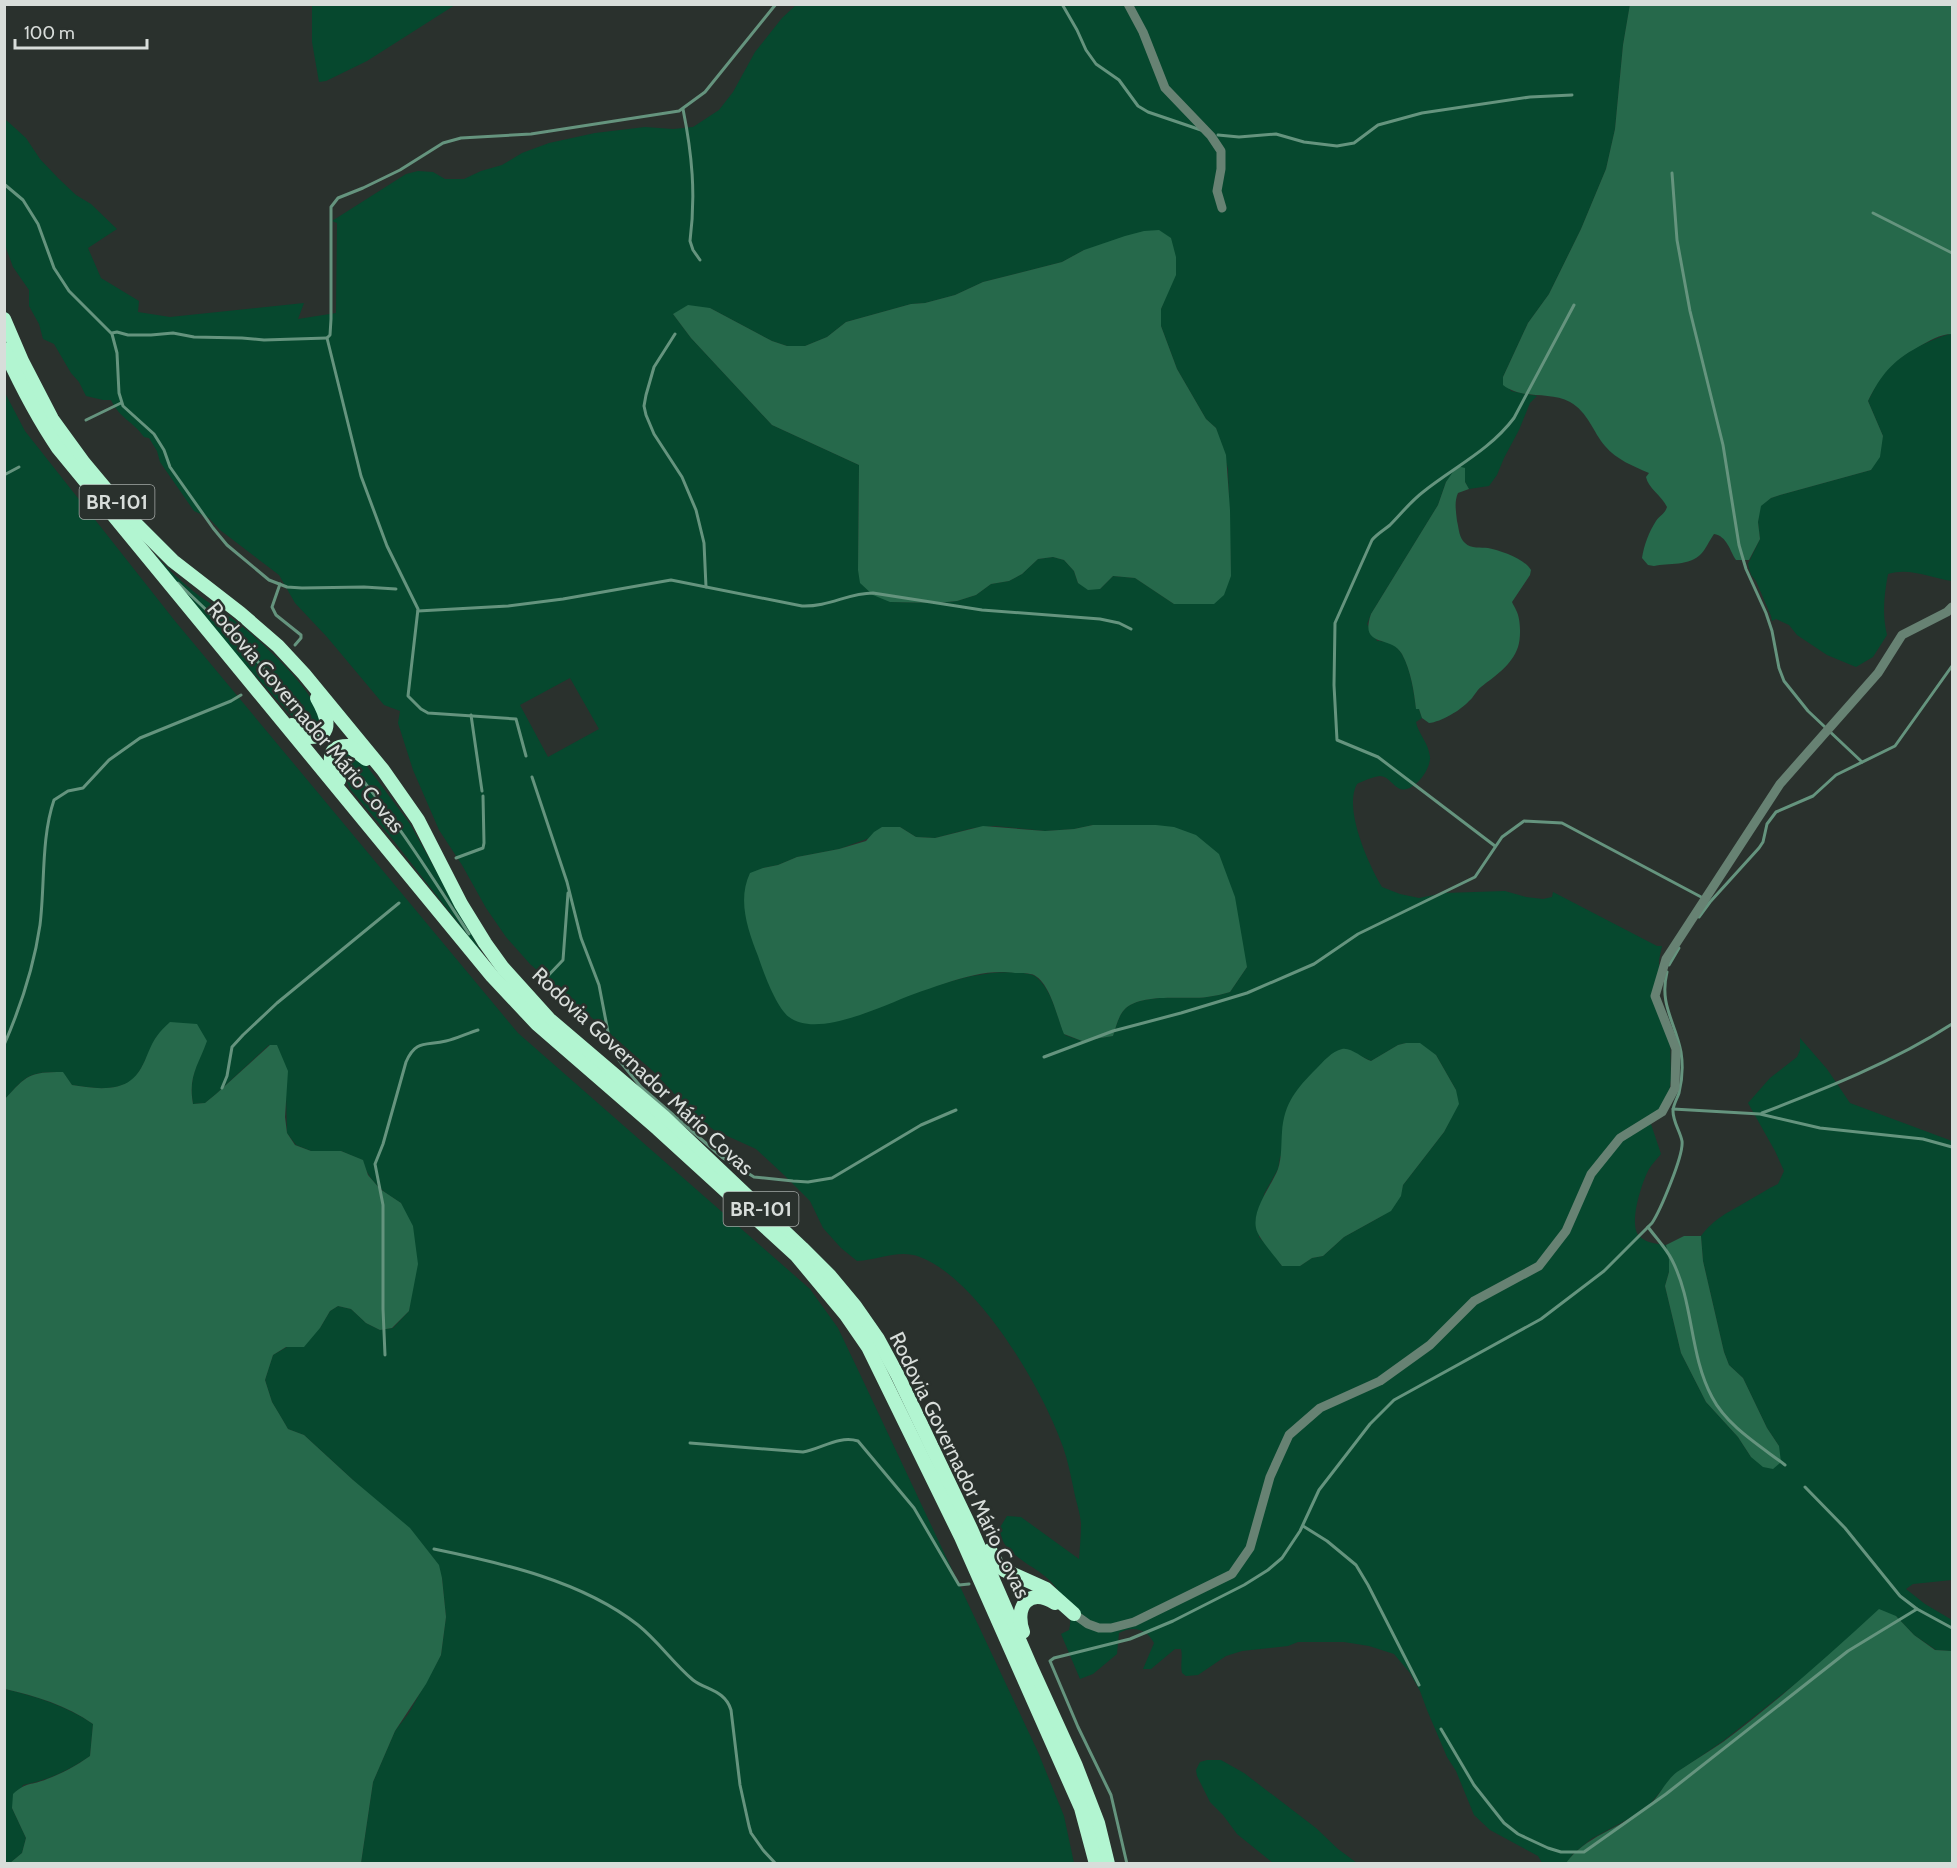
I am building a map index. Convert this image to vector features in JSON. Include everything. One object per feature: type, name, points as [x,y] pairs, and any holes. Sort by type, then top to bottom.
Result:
[{"type":"highway","name":"Rodovia Governador Mário Covas","points":[[4,319],[22,361],[52,419],[90,471],[130,518],[173,561],[278,646],[310,681],[383,770],[418,820],[462,904],[485,944],[503,968],[549,1018],[664,1117],[830,1276],[855,1306],[878,1339],[898,1376],[976,1540],[1092,1806],[1108,1863]]},
{"type":"highway","name":"Rodovia Governador Mário Covas","points":[[4,349],[32,406],[58,448],[471,952],[537,1024],[658,1129],[796,1255],[846,1315],[868,1347],[961,1537],[1081,1808],[1096,1863]]},
{"type":"highway","points":[[244,676],[304,735],[314,737],[323,732],[327,718],[321,706],[278,646]]},
{"type":"highway","points":[[388,848],[332,767],[330,758],[335,749],[349,746],[364,757],[418,820]]},
{"type":"highway","points":[[934,1450],[959,1490],[998,1566],[1010,1574],[1046,1589],[1074,1614]]},
{"type":"highway","points":[[1053,1716],[1021,1624],[1020,1611],[1028,1600],[1041,1596],[1074,1614]]},
{"type":"street","points":[[1128,4],[1143,32],[1165,88],[1211,136],[1221,152],[1217,191],[1222,208]]},
{"type":"street","points":[[1074,1614],[1088,1624],[1099,1628],[1112,1628],[1134,1622],[1232,1574],[1250,1548],[1270,1478],[1290,1435],[1320,1408],[1380,1382],[1430,1345],[1474,1301],[1539,1266],[1566,1231],[1591,1174],[1620,1138],[1662,1112],[1675,1088],[1676,1049],[1655,996],[1666,959],[1780,784],[1878,673],[1902,635],[1953,607]]},
{"type":"green space","points":[[312,4],[455,5],[367,61],[326,81],[319,82],[312,42]]},
{"type":"green space","points":[[1630,4],[1952,5],[1952,334],[1935,338],[1909,352],[1894,363],[1878,384],[1868,401],[1883,436],[1880,457],[1871,470],[1771,498],[1761,506],[1758,522],[1760,539],[1749,560],[1736,560],[1725,541],[1714,534],[1703,552],[1691,561],[1648,565],[1642,558],[1645,543],[1653,525],[1667,507],[1647,481],[1646,477],[1649,473],[1625,462],[1610,451],[1590,422],[1570,402],[1510,390],[1503,385],[1503,377],[1528,323],[1549,294],[1581,229],[1606,169],[1615,129],[1623,45]]},
{"type":"green space","points":[[796,5],[1630,5],[1623,45],[1615,129],[1606,169],[1581,229],[1549,294],[1528,323],[1503,377],[1511,391],[1537,396],[1530,403],[1497,475],[1489,486],[1469,489],[1465,482],[1464,468],[1446,482],[1438,505],[1367,624],[1377,641],[1393,645],[1404,658],[1410,675],[1416,708],[1419,709],[1422,718],[1416,722],[1428,748],[1430,762],[1428,768],[1416,784],[1405,789],[1400,789],[1380,776],[1357,784],[1353,808],[1355,822],[1359,837],[1382,887],[1419,898],[1444,893],[1505,891],[1543,899],[1552,897],[1553,892],[1657,946],[1662,946],[1659,960],[1660,1007],[1670,1039],[1671,1079],[1669,1094],[1651,1124],[1661,1154],[1649,1169],[1643,1183],[1635,1213],[1636,1230],[1645,1240],[1666,1245],[1669,1272],[1665,1286],[1681,1353],[1706,1402],[1738,1437],[1751,1457],[1779,1446],[1767,1428],[1743,1378],[1729,1365],[1724,1352],[1703,1261],[1701,1236],[1722,1216],[1778,1184],[1784,1171],[1748,1103],[1770,1078],[1797,1057],[1800,1050],[1800,1038],[1827,1069],[1850,1103],[1952,1141],[1952,1580],[1913,1584],[1906,1589],[1925,1604],[1952,1620],[1952,1651],[1936,1650],[1914,1635],[1896,1616],[1818,1666],[1723,1741],[1675,1774],[1645,1810],[1591,1839],[1573,1854],[1566,1864],[1542,1863],[1538,1856],[1490,1830],[1474,1815],[1420,1691],[1410,1673],[1394,1654],[1369,1646],[1344,1642],[1298,1642],[1288,1646],[1242,1651],[1226,1656],[1198,1675],[1186,1676],[1182,1673],[1181,1649],[1175,1649],[1151,1669],[1143,1669],[1154,1643],[1148,1634],[1129,1629],[1119,1633],[1117,1654],[1093,1674],[1080,1679],[1061,1634],[1069,1630],[1069,1613],[1065,1603],[1053,1583],[1006,1546],[999,1529],[1007,1516],[1021,1517],[1079,1559],[1080,1519],[1065,1452],[1040,1396],[1006,1338],[964,1288],[942,1269],[920,1257],[897,1254],[857,1261],[841,1248],[823,1228],[810,1201],[756,1149],[714,1130],[695,1116],[653,1071],[530,964],[506,937],[486,908],[439,830],[413,770],[398,723],[400,711],[384,705],[295,603],[279,575],[220,530],[209,518],[194,511],[160,462],[157,451],[149,438],[144,437],[122,416],[111,400],[86,396],[54,344],[43,339],[39,324],[29,306],[29,290],[13,267],[5,245],[5,119],[26,138],[40,159],[58,178],[76,195],[91,204],[117,229],[88,248],[101,278],[139,301],[138,312],[170,317],[304,303],[298,319],[336,313],[337,223],[332,221],[406,174],[418,171],[433,172],[445,179],[464,179],[502,165],[522,153],[549,143],[595,133],[645,127],[673,129],[693,127],[719,110],[733,92],[755,52],[782,18]],"holes":[[[1084,250],[1166,296],[1161,309],[1161,326],[1177,369],[1206,419],[1216,428],[1228,469],[1231,576],[1174,604],[1135,578],[1113,576],[1100,589],[1078,583],[1074,571],[1064,560],[1053,557],[1038,559],[1022,574],[1009,581],[991,584],[976,595],[957,601],[890,602],[858,570],[859,465],[772,425],[691,338],[673,314],[710,308],[772,341],[787,346],[805,346],[827,337],[846,322],[911,304],[925,303],[955,295],[983,282],[1062,262]],[[570,678],[599,729],[548,757],[520,705]],[[1093,825],[1156,825],[1247,967],[1230,992],[1198,998],[1152,999],[1131,1004],[1124,1010],[1113,1036],[1082,1041],[1065,1035],[1054,1004],[1042,983],[1036,977],[1023,973],[1003,972],[962,978],[920,991],[862,1014],[763,868],[797,857],[839,849],[900,827],[916,837],[935,838],[973,828],[995,826],[1045,831]],[[1406,1043],[1436,1055],[1456,1090],[1449,1122],[1444,1132],[1403,1185],[1400,1196],[1382,1216],[1344,1237],[1323,1256],[1312,1258],[1300,1266],[1282,1266],[1259,1237],[1264,1194],[1278,1169],[1280,1157],[1358,1055],[1371,1061],[1398,1045]]]},
{"type":"green space","points":[[1159,230],[1171,238],[1176,257],[1176,275],[1161,309],[1161,326],[1177,369],[1206,419],[1216,428],[1226,455],[1231,576],[1224,595],[1214,604],[1174,604],[1135,578],[1113,576],[1100,589],[1088,590],[1078,583],[1074,571],[1064,560],[1053,557],[1038,559],[1022,574],[1009,581],[991,584],[976,595],[957,601],[890,602],[873,595],[860,583],[858,570],[859,465],[772,425],[691,338],[673,314],[688,305],[710,308],[772,341],[787,346],[805,346],[827,337],[846,322],[911,304],[925,303],[955,295],[983,282],[1062,262],[1084,250],[1125,236]]},
{"type":"green space","points":[[1952,334],[1952,581],[1912,572],[1888,574],[1884,605],[1887,635],[1873,657],[1856,667],[1827,655],[1797,635],[1789,625],[1776,619],[1772,621],[1748,564],[1760,539],[1758,522],[1760,506],[1780,495],[1871,470],[1883,436],[1868,401],[1878,382],[1893,364],[1910,351]]},
{"type":"green space","points":[[4,391],[25,431],[175,621],[518,1033],[810,1289],[838,1328],[1038,1752],[1064,1816],[1074,1863],[361,1863],[373,1782],[395,1731],[409,1713],[441,1655],[446,1617],[442,1578],[353,1480],[304,1435],[288,1429],[272,1402],[265,1380],[273,1355],[320,1328],[330,1311],[338,1306],[351,1309],[366,1323],[380,1330],[393,1328],[409,1311],[412,1289],[401,1203],[377,1185],[362,1160],[341,1151],[311,1151],[296,1145],[287,1133],[286,1096],[269,1045],[205,1103],[193,1104],[192,1097],[193,1078],[202,1053],[157,1036],[139,1071],[126,1084],[111,1088],[87,1087],[72,1085],[62,1072],[42,1073],[29,1076],[5,1099]]},
{"type":"green space","points":[[1457,466],[1465,468],[1465,482],[1469,489],[1458,493],[1456,500],[1457,521],[1463,541],[1470,546],[1488,548],[1512,556],[1531,570],[1512,602],[1519,618],[1520,634],[1518,647],[1512,659],[1461,708],[1445,718],[1429,723],[1422,718],[1419,709],[1416,709],[1410,674],[1402,654],[1391,644],[1373,637],[1368,625],[1371,614],[1438,505],[1446,482]]},
{"type":"green space","points":[[138,537],[180,580],[243,627],[278,659],[304,688],[313,703],[319,715],[318,726],[309,730],[298,723],[214,630]]},
{"type":"green space","points":[[349,753],[366,765],[410,824],[483,955],[351,790],[339,763],[341,756]]},
{"type":"green space","points":[[1093,825],[1174,827],[1196,835],[1219,854],[1235,897],[1247,967],[1230,992],[1198,998],[1152,999],[1131,1004],[1124,1010],[1113,1036],[1082,1041],[1064,1034],[1045,986],[1040,979],[1027,973],[995,972],[967,977],[851,1018],[816,1024],[801,1023],[789,1017],[775,997],[754,946],[745,915],[744,894],[750,873],[797,857],[866,841],[882,827],[900,827],[916,837],[935,838],[983,826],[1045,831]]},
{"type":"green space","points":[[170,1022],[197,1024],[207,1041],[193,1078],[193,1104],[205,1103],[270,1045],[277,1045],[288,1071],[285,1117],[287,1133],[295,1145],[311,1151],[341,1151],[363,1160],[368,1175],[380,1189],[401,1203],[413,1226],[418,1264],[409,1311],[392,1328],[380,1330],[366,1323],[351,1309],[338,1306],[330,1311],[320,1328],[304,1347],[286,1347],[273,1355],[265,1380],[272,1402],[288,1429],[304,1435],[410,1528],[439,1565],[442,1578],[446,1617],[441,1655],[426,1684],[395,1731],[373,1782],[361,1863],[10,1863],[22,1853],[26,1838],[12,1808],[13,1794],[26,1785],[64,1772],[90,1756],[93,1724],[50,1702],[5,1689],[5,1099],[24,1080],[43,1073],[63,1072],[72,1085],[110,1088],[125,1084],[140,1071],[154,1041]]},
{"type":"green space","points":[[1420,1043],[1436,1055],[1456,1090],[1459,1104],[1444,1132],[1403,1185],[1401,1196],[1391,1211],[1344,1237],[1323,1256],[1312,1258],[1300,1266],[1282,1266],[1257,1232],[1256,1221],[1260,1205],[1278,1169],[1283,1122],[1289,1104],[1303,1083],[1331,1054],[1338,1050],[1349,1050],[1371,1061],[1398,1045]]},
{"type":"green space","points":[[1684,1236],[1701,1236],[1703,1261],[1724,1352],[1729,1365],[1743,1378],[1767,1428],[1779,1446],[1781,1462],[1773,1469],[1763,1467],[1751,1457],[1738,1437],[1706,1402],[1681,1353],[1665,1286],[1669,1272],[1666,1245]]},
{"type":"green space","points":[[1879,1609],[1896,1616],[1914,1635],[1935,1650],[1952,1651],[1952,1863],[1566,1863],[1593,1839],[1644,1810],[1677,1772],[1723,1742],[1764,1710]]},
{"type":"green space","points":[[5,1689],[50,1702],[93,1724],[90,1756],[58,1774],[23,1785],[12,1808],[26,1838],[22,1853],[10,1863],[5,1864]]},
{"type":"green space","points":[[1221,1760],[1244,1773],[1316,1828],[1357,1863],[1273,1863],[1237,1834],[1210,1802],[1196,1770],[1200,1762]]},
{"type":"waterway","points":[[526,756],[516,719],[428,713],[408,696],[418,609],[387,546],[361,476],[327,338],[330,335],[331,319],[331,207],[338,198],[400,170],[443,143],[461,138],[531,134],[679,111],[705,92],[776,4]]},
{"type":"waterway","points":[[1062,4],[1096,64],[1119,80],[1138,106],[1148,112],[1201,130]]},
{"type":"waterway","points":[[1218,135],[1239,137],[1276,134],[1304,142],[1337,146],[1354,143],[1378,125],[1422,113],[1530,97],[1572,95]]},
{"type":"waterway","points":[[683,109],[692,174],[693,207],[690,241],[700,260]]},
{"type":"waterway","points":[[1672,173],[1677,240],[1690,311],[1723,445],[1739,545],[1746,569],[1766,613],[1784,681],[1808,711],[1862,762]]},
{"type":"waterway","points":[[4,184],[23,200],[38,224],[54,268],[69,291],[112,334],[117,353],[119,393],[123,406],[154,434],[164,450],[170,467],[227,545],[269,580],[287,587],[396,589]]},
{"type":"waterway","points":[[1873,213],[1952,253]]},
{"type":"waterway","points":[[1495,846],[1378,757],[1337,740],[1334,685],[1335,623],[1372,540],[1418,496],[1494,440],[1504,430],[1514,418],[1574,305]]},
{"type":"waterway","points":[[112,333],[128,335],[173,333],[194,337],[264,340],[327,338]]},
{"type":"waterway","points":[[675,334],[654,367],[644,406],[654,434],[682,477],[696,510],[704,543],[706,587]]},
{"type":"waterway","points":[[86,420],[121,403]]},
{"type":"waterway","points":[[4,475],[19,467]]},
{"type":"waterway","points":[[418,611],[508,606],[671,580],[802,606],[812,606],[873,593],[982,610],[1100,619],[1119,623],[1131,629]]},
{"type":"waterway","points":[[178,583],[240,642],[313,723]]},
{"type":"waterway","points":[[280,584],[272,607],[276,615],[301,635],[295,645]]},
{"type":"waterway","points":[[1699,917],[1759,848],[1763,842],[1767,824],[1776,812],[1813,796],[1836,775],[1895,746],[1952,666]]},
{"type":"waterway","points":[[4,1045],[16,1016],[34,956],[42,910],[47,830],[54,800],[68,791],[83,788],[109,760],[140,738],[241,695]]},
{"type":"waterway","points":[[471,715],[482,791]]},
{"type":"waterway","points":[[347,761],[396,824],[469,934]]},
{"type":"waterway","points":[[532,777],[567,882],[581,938],[599,985],[609,1037],[618,1059],[641,1087],[723,1158],[754,1177],[808,1182],[832,1178],[921,1125],[956,1110]]},
{"type":"waterway","points":[[456,858],[483,848],[483,796]]},
{"type":"waterway","points":[[1044,1057],[1113,1031],[1247,993],[1314,964],[1358,934],[1475,877],[1502,837],[1524,821],[1562,823],[1703,898]]},
{"type":"waterway","points":[[544,980],[563,960],[568,893]]},
{"type":"waterway","points":[[222,1088],[227,1076],[232,1047],[243,1035],[277,1003],[399,903]]},
{"type":"waterway","points":[[1669,965],[1679,948]]},
{"type":"waterway","points":[[1127,1864],[1111,1795],[1078,1727],[1050,1661],[1054,1658],[1130,1639],[1173,1621],[1244,1585],[1268,1570],[1282,1558],[1300,1531],[1319,1490],[1370,1424],[1394,1400],[1541,1319],[1604,1271],[1652,1223],[1671,1183],[1682,1148],[1673,1111],[1681,1083],[1682,1057],[1666,1004],[1667,972]]},
{"type":"waterway","points":[[1762,1113],[1883,1062],[1952,1024]]},
{"type":"waterway","points":[[385,1355],[383,1205],[375,1164],[410,1055],[422,1045],[450,1040],[478,1030]]},
{"type":"waterway","points":[[1673,1109],[1760,1114],[1820,1128],[1923,1139],[1952,1147]]},
{"type":"waterway","points":[[1648,1227],[1670,1256],[1679,1276],[1699,1364],[1712,1397],[1735,1426],[1785,1465]]},
{"type":"waterway","points":[[690,1443],[803,1452],[837,1441],[858,1441],[914,1508],[959,1585],[969,1584]]},
{"type":"waterway","points":[[1805,1487],[1845,1528],[1900,1596],[1917,1609],[1952,1628]]},
{"type":"waterway","points":[[1303,1526],[1327,1541],[1356,1565],[1419,1685]]},
{"type":"waterway","points":[[434,1549],[514,1568],[567,1585],[592,1597],[638,1625],[693,1680],[720,1694],[731,1710],[740,1785],[751,1833],[776,1864]]},
{"type":"waterway","points":[[1441,1729],[1474,1785],[1504,1823],[1518,1834],[1548,1848],[1561,1852],[1584,1852],[1666,1794],[1848,1651],[1917,1609]]}]
